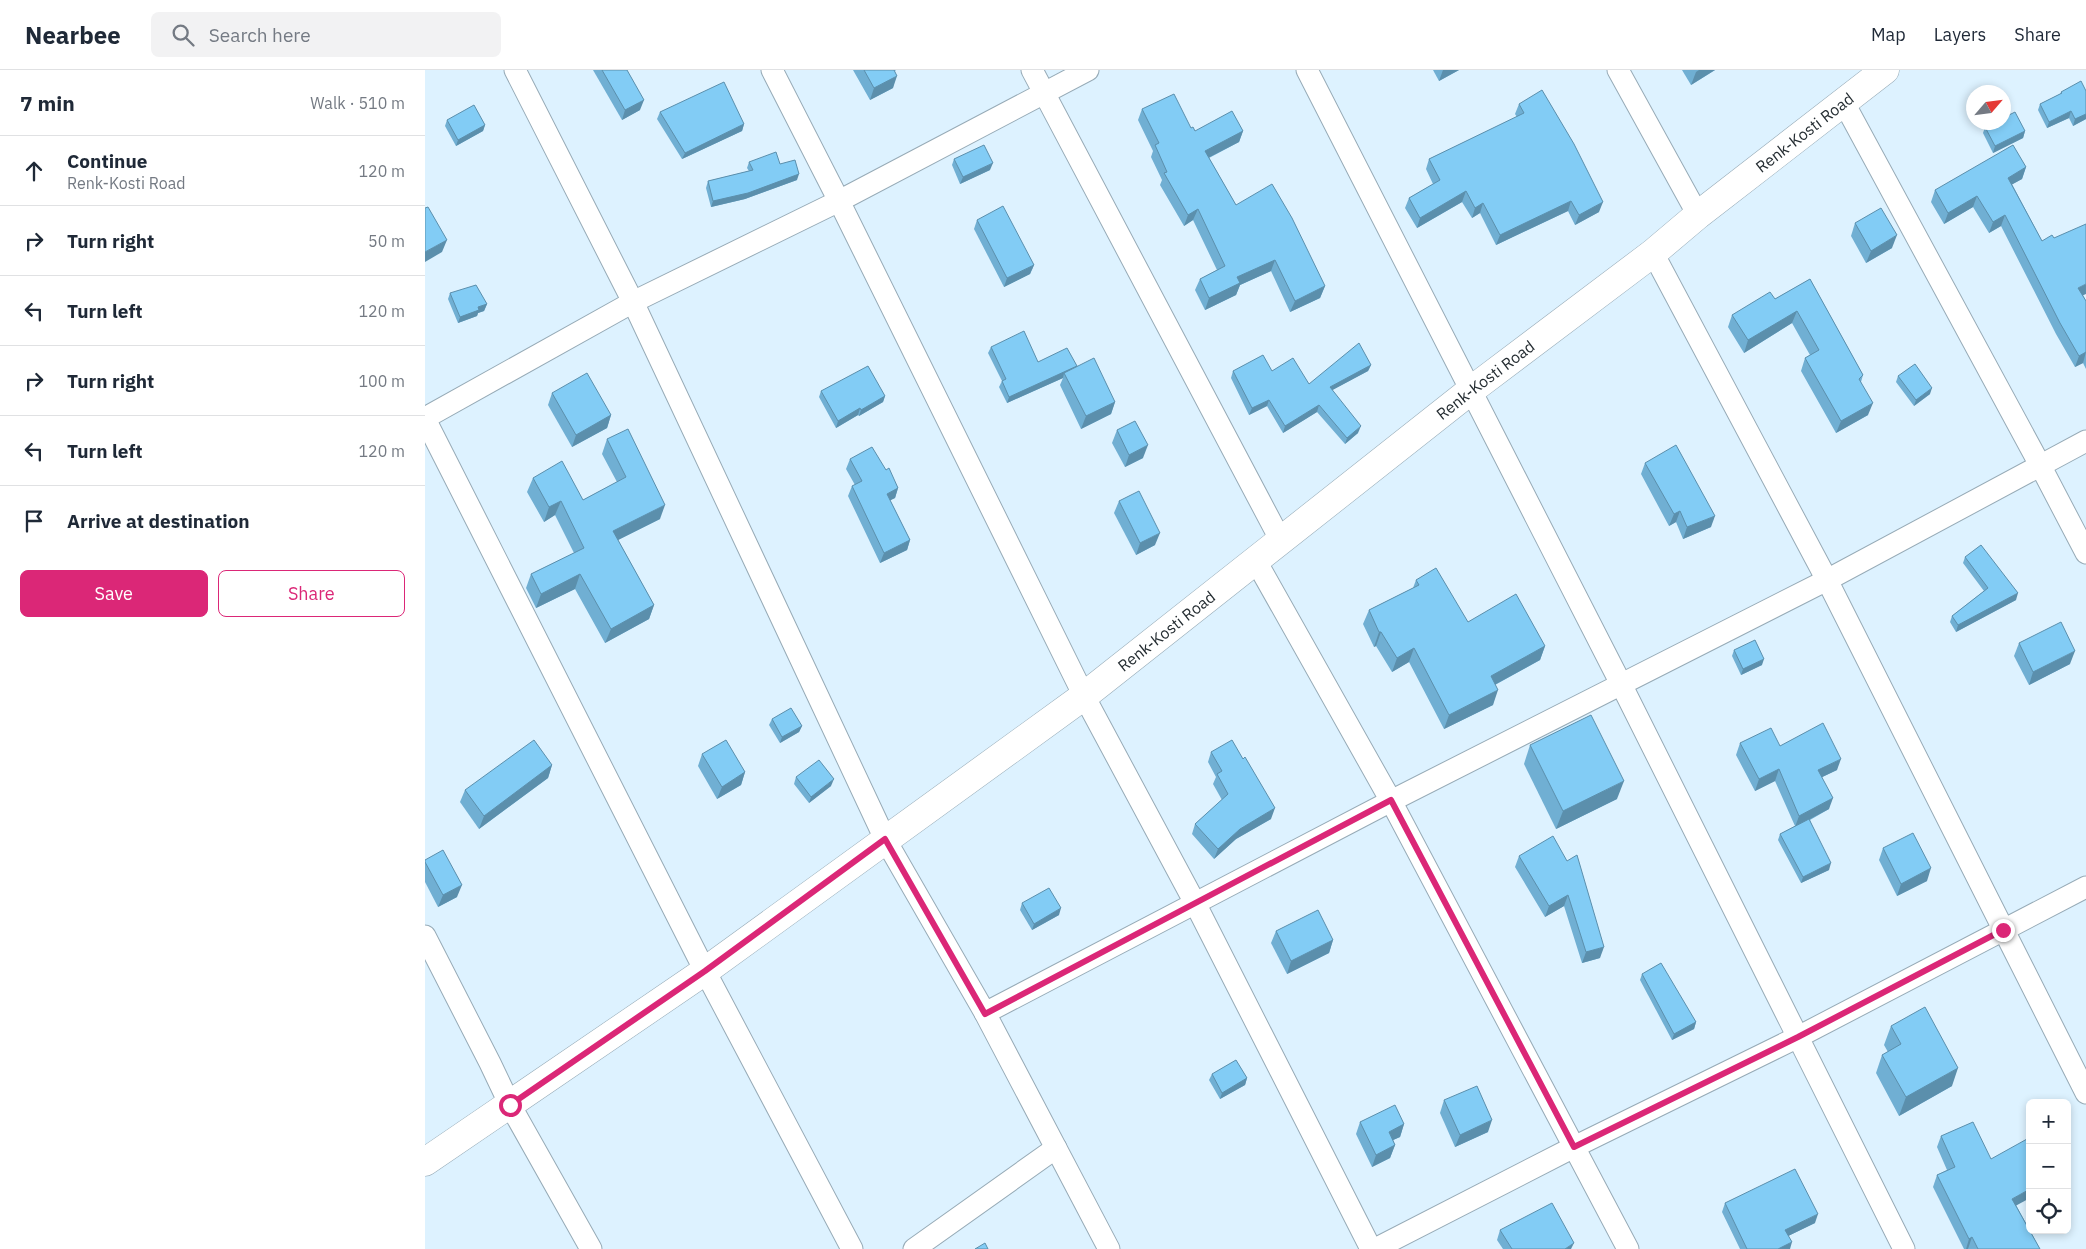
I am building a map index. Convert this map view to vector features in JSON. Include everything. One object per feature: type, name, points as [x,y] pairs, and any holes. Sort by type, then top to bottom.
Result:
[{"type":"main road","name":"Renk-Kosti Road","points":[[425,1162],[705,971],[1084,696],[1470,391],[1653,253],[1698,215],[1885,70]]},
{"type":"street","points":[[515,70],[633,302],[885,839],[985,1014],[1109,1249]]},
{"type":"street","points":[[772,70],[839,201],[1084,696],[1195,903],[1373,1249],[1574,1147],[1798,1037],[2086,887]]},
{"type":"street","points":[[1032,70],[1281,541]]},
{"type":"street","points":[[852,1249],[705,971],[425,419],[633,302],[839,201],[1088,70]]},
{"type":"street","points":[[1307,70],[1621,684],[1904,1249]]},
{"type":"street","points":[[1618,70],[1698,215]]},
{"type":"street","points":[[1844,103],[2041,465],[2086,553]]},
{"type":"street","points":[[1653,253],[1827,580],[2086,1093]]},
{"type":"street","points":[[985,1014],[1391,800],[1827,580],[2086,441]]},
{"type":"street","points":[[1256,561],[1391,800],[1628,1249]]},
{"type":"street","points":[[425,936],[510,1105],[591,1249]]},
{"type":"street","points":[[914,1249],[1056,1148]]},
{"type":"building","points":[[602,70],[627,70],[644,100],[625,110]]},
{"type":"building","points":[[864,70],[894,70],[897,76],[874,88]]},
{"type":"building","points":[[2081,81],[2086,91],[2086,114],[2075,119],[2071,111],[2049,122],[2040,104]]},
{"type":"building","points":[[724,82],[744,124],[685,153],[660,112]]},
{"type":"building","points":[[1542,90],[1574,144],[1603,202],[1579,215],[1571,201],[1500,235],[1483,203],[1475,208],[1466,191],[1420,218],[1409,198],[1440,180],[1429,159],[1524,113],[1519,104]]},
{"type":"building","points":[[1174,94],[1191,128],[1193,127],[1195,131],[1232,111],[1243,131],[1205,151],[1236,205],[1272,184],[1292,218],[1325,286],[1295,301],[1275,260],[1237,277],[1240,283],[1209,298],[1200,279],[1225,266],[1198,209],[1188,215],[1164,173],[1167,172],[1155,145],[1159,143],[1142,109]]},
{"type":"building","points":[[474,105],[485,125],[458,140],[447,120]]},
{"type":"building","points":[[2015,112],[2025,131],[1995,146],[1987,130],[2011,130],[2011,114]]},
{"type":"building","points":[[984,145],[993,163],[963,177],[954,159]]},
{"type":"building","points":[[2013,145],[2026,167],[2008,178],[2042,241],[2052,235],[2054,238],[2086,224],[2086,284],[2078,288],[2086,301],[2086,352],[2079,356],[2005,215],[1993,222],[1977,196],[1948,213],[1935,190]]},
{"type":"building","points":[[776,152],[780,164],[795,160],[799,174],[748,193],[713,201],[708,181],[753,170],[749,162]]},
{"type":"building","points":[[1003,206],[1034,265],[1007,278],[977,220]]},
{"type":"building","points":[[428,207],[447,240],[425,252],[425,208]]},
{"type":"building","points":[[1881,208],[1897,235],[1871,251],[1855,223]]},
{"type":"building","points":[[1810,279],[1863,375],[1859,379],[1873,403],[1841,421],[1805,358],[1819,350],[1797,311],[1748,340],[1732,315],[1770,292],[1775,299]]},
{"type":"building","points":[[476,285],[487,304],[478,307],[479,310],[460,317],[450,293]]},
{"type":"building","points":[[1024,331],[1038,362],[1067,348],[1077,366],[1009,397],[1002,381],[1006,379],[991,347]]},
{"type":"building","points":[[1359,343],[1371,365],[1330,387],[1361,426],[1347,438],[1319,405],[1285,426],[1269,400],[1252,408],[1233,371],[1263,355],[1272,371],[1293,358],[1309,384]]},
{"type":"building","points":[[1094,358],[1115,402],[1086,416],[1064,373]]},
{"type":"building","points":[[1915,364],[1932,388],[1916,400],[1898,376]]},
{"type":"building","points":[[868,366],[885,396],[838,421],[821,391]]},
{"type":"building","points":[[587,373],[611,415],[576,435],[552,393]]},
{"type":"building","points":[[1135,421],[1148,445],[1129,455],[1117,430]]},
{"type":"building","points":[[628,429],[665,505],[613,531],[654,605],[611,629],[580,574],[541,594],[531,574],[584,548],[561,501],[549,507],[533,478],[562,461],[583,500],[626,477],[607,439]]},
{"type":"building","points":[[1676,445],[1715,516],[1687,527],[1680,511],[1674,514],[1645,463]]},
{"type":"building","points":[[872,447],[886,470],[889,468],[898,488],[887,494],[910,540],[884,553],[852,486],[862,481],[850,459]]},
{"type":"building","points":[[1139,491],[1160,533],[1140,543],[1119,501]]},
{"type":"building","points":[[1981,545],[2018,593],[1958,625],[1952,616],[1988,588],[1965,557]]},
{"type":"building","points":[[1436,568],[1468,622],[1516,594],[1545,646],[1491,676],[1498,690],[1449,715],[1414,648],[1397,658],[1381,632],[1379,632],[1369,610],[1419,585],[1416,580]]},
{"type":"building","points":[[2061,622],[2075,651],[2033,672],[2019,643]]},
{"type":"building","points":[[1755,640],[1764,659],[1743,669],[1734,650]]},
{"type":"building","points":[[791,708],[802,726],[782,737],[772,719]]},
{"type":"building","points":[[1591,715],[1624,781],[1563,811],[1530,745]]},
{"type":"building","points":[[1823,723],[1841,759],[1818,770],[1833,798],[1799,816],[1779,769],[1759,779],[1740,743],[1771,728],[1780,746]]},
{"type":"building","points":[[534,740],[552,765],[484,816],[465,790]]},
{"type":"building","points":[[726,740],[745,772],[722,787],[702,754]]},
{"type":"building","points":[[1232,740],[1243,759],[1245,757],[1275,808],[1240,829],[1218,849],[1195,824],[1228,794],[1217,774],[1222,771],[1211,752]]},
{"type":"building","points":[[819,760],[834,779],[811,797],[796,777]]},
{"type":"building","points":[[1809,819],[1831,863],[1803,877],[1780,834]]},
{"type":"building","points":[[1913,833],[1931,868],[1901,884],[1883,848]]},
{"type":"building","points":[[1553,836],[1567,861],[1577,855],[1604,947],[1586,952],[1568,895],[1549,906],[1519,856]]},
{"type":"building","points":[[443,850],[462,885],[443,895],[425,860]]},
{"type":"building","points":[[1049,888],[1061,908],[1034,924],[1022,903]]},
{"type":"building","points":[[1318,910],[1333,940],[1291,961],[1276,931]]},
{"type":"building","points":[[1661,963],[1696,1022],[1674,1034],[1642,974]]},
{"type":"building","points":[[1925,1007],[1958,1068],[1906,1097],[1882,1055],[1901,1044],[1891,1026]]},
{"type":"building","points":[[1236,1060],[1247,1078],[1222,1093],[1212,1074]]},
{"type":"building","points":[[1477,1086],[1492,1120],[1460,1135],[1444,1100]]},
{"type":"building","points":[[1395,1105],[1404,1124],[1389,1132],[1395,1145],[1376,1155],[1360,1122]]},
{"type":"building","points":[[1973,1122],[1991,1159],[2026,1140],[2026,1191],[2012,1199],[2026,1224],[2026,1234],[2032,1234],[2040,1249],[1978,1249],[1972,1237],[1969,1239],[1937,1175],[1955,1167],[1941,1136]]},
{"type":"building","points":[[1795,1169],[1818,1214],[1785,1230],[1792,1242],[1778,1249],[1747,1249],[1725,1203]]},
{"type":"building","points":[[1552,1203],[1574,1243],[1565,1249],[1512,1249],[1500,1230]]},
{"type":"building","points":[[985,1243],[988,1249],[975,1249]]},
{"type":"route","points":[[510,1105],[705,971],[885,839],[985,1014],[1391,800],[1574,1147],[1798,1037],[2003,930]]}]
